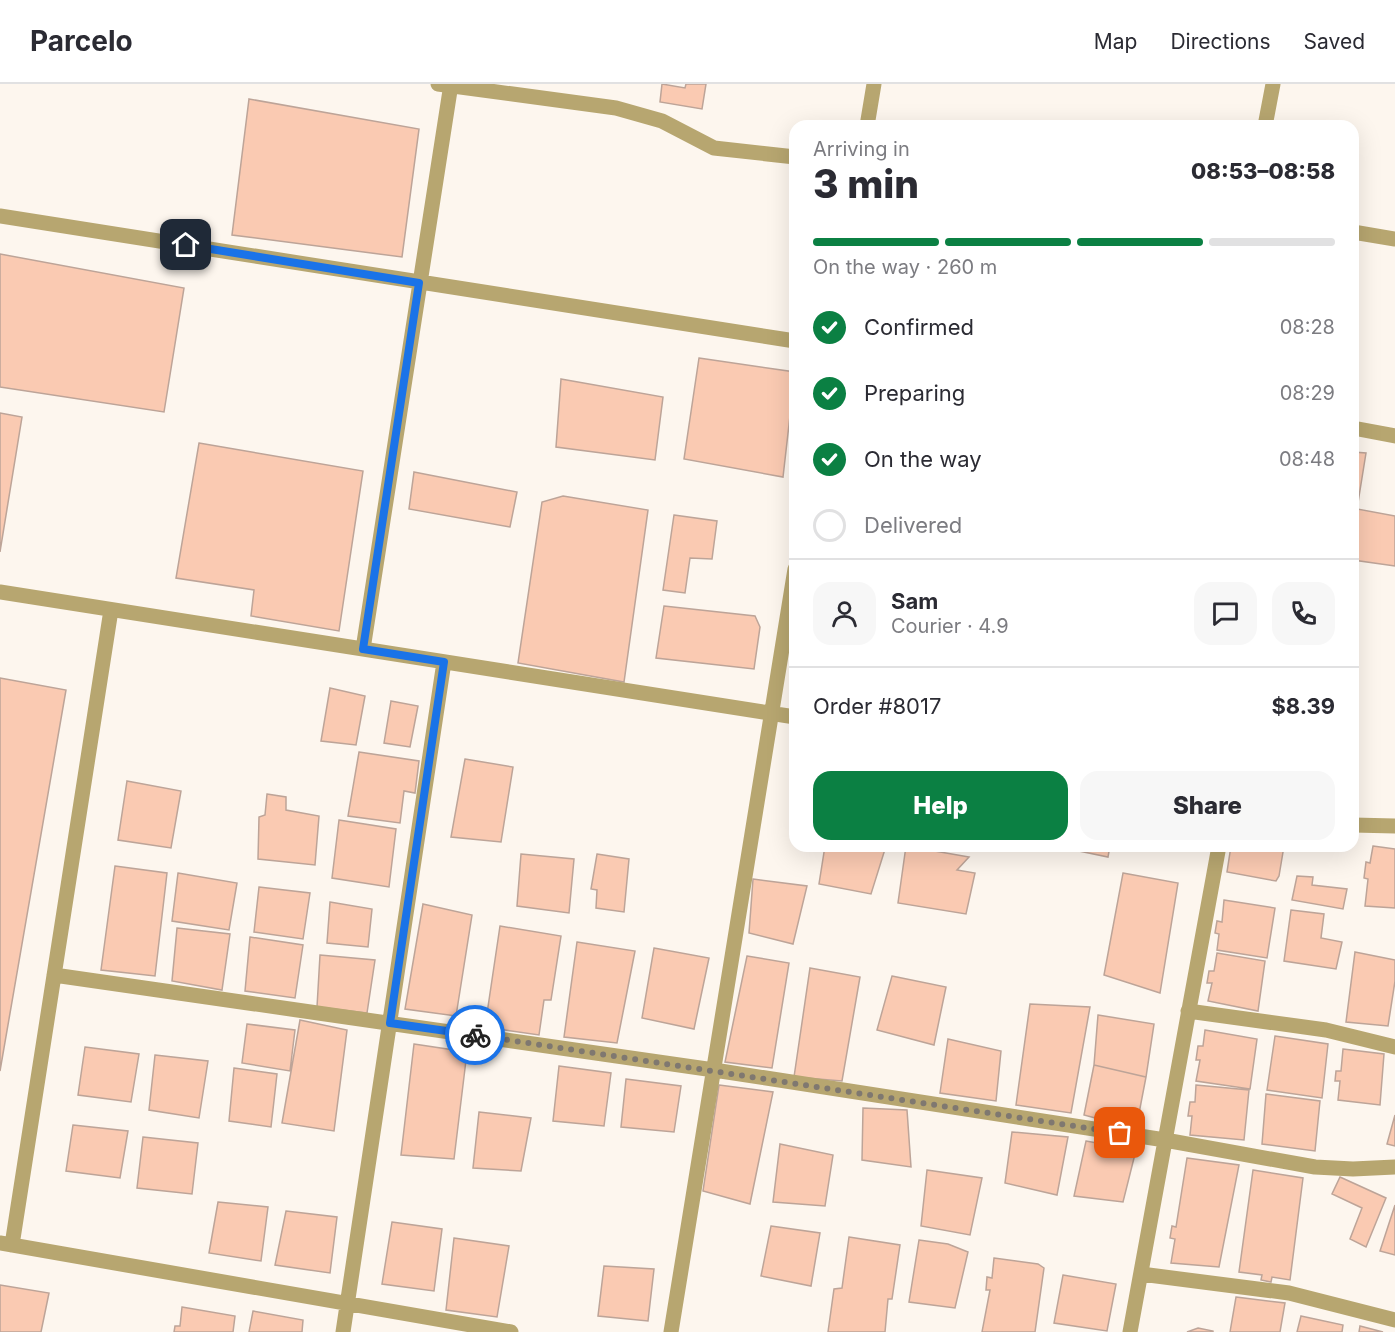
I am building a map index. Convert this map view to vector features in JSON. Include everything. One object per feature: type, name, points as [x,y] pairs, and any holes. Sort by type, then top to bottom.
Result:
[{"type":"street","points":[[868,120],[874,84]]},
{"type":"street","points":[[1266,120],[1273,84]]},
{"type":"street","points":[[363,649],[419,283],[446,85],[616,108],[662,122],[714,148],[789,156]]},
{"type":"street","points":[[0,216],[789,340]]},
{"type":"street","points":[[1359,233],[1395,239]]},
{"type":"street","points":[[1359,429],[1395,436]]},
{"type":"street","points":[[0,592],[789,716]]},
{"type":"street","points":[[671,1332],[789,607]]},
{"type":"street","points":[[111,610],[54,975],[6,1244],[511,1332]]},
{"type":"street","points":[[343,1332],[444,662]]},
{"type":"street","points":[[1359,825],[1395,826]]},
{"type":"street","points":[[1130,1332],[1218,852]]},
{"type":"street","points":[[54,975],[714,1070],[1165,1140],[1315,1167],[1353,1169],[1395,1167]]},
{"type":"street","points":[[1188,1011],[1326,1030],[1395,1047]]},
{"type":"street","points":[[1141,1274],[1289,1293],[1395,1320]]},
{"type":"building","points":[[662,84],[685,88],[686,84],[706,84],[702,109],[660,102]]},
{"type":"building","points":[[249,99],[419,129],[402,257],[232,235]]},
{"type":"building","points":[[0,254],[184,288],[164,412],[0,387]]},
{"type":"building","points":[[699,358],[789,371],[789,424],[783,477],[684,459]]},
{"type":"building","points":[[561,379],[663,397],[655,460],[556,447]]},
{"type":"building","points":[[0,413],[22,417],[0,552]]},
{"type":"building","points":[[199,443],[363,471],[339,631],[251,616],[254,590],[176,578]]},
{"type":"building","points":[[1359,452],[1366,453],[1359,497]]},
{"type":"building","points":[[414,472],[517,492],[510,527],[409,509]]},
{"type":"building","points":[[563,496],[648,510],[624,682],[518,663],[542,502]]},
{"type":"building","points":[[1359,509],[1395,516],[1395,566],[1359,561]]},
{"type":"building","points":[[674,515],[717,521],[712,559],[690,558],[685,593],[663,590]]},
{"type":"building","points":[[664,606],[755,616],[760,627],[754,669],[656,658]]},
{"type":"building","points":[[0,678],[66,690],[0,1071]]},
{"type":"building","points":[[330,688],[365,696],[356,745],[321,741]]},
{"type":"building","points":[[391,701],[418,706],[410,747],[384,743]]},
{"type":"building","points":[[359,752],[419,761],[415,793],[404,791],[400,823],[348,816]]},
{"type":"building","points":[[465,759],[513,767],[501,842],[451,837]]},
{"type":"building","points":[[127,781],[181,791],[171,848],[118,840]]},
{"type":"building","points":[[267,794],[286,797],[286,810],[319,816],[315,865],[258,859],[259,817],[265,815]]},
{"type":"building","points":[[339,820],[396,829],[389,887],[332,878]]},
{"type":"building","points":[[1373,846],[1395,849],[1395,908],[1365,906],[1368,879],[1364,878],[1366,862],[1370,863]]},
{"type":"building","points":[[824,852],[884,852],[871,894],[819,884]]},
{"type":"building","points":[[905,852],[940,852],[969,857],[957,870],[975,873],[966,914],[898,903]]},
{"type":"building","points":[[1084,852],[1109,852],[1108,857]]},
{"type":"building","points":[[1230,852],[1283,852],[1276,881],[1227,872]]},
{"type":"building","points":[[521,854],[574,859],[569,913],[517,906]]},
{"type":"building","points":[[597,854],[629,859],[624,912],[596,908],[597,890],[591,889]]},
{"type":"building","points":[[115,866],[167,873],[155,976],[101,970]]},
{"type":"building","points":[[178,873],[237,883],[229,930],[172,921]]},
{"type":"building","points":[[1123,873],[1178,883],[1160,993],[1104,975]]},
{"type":"building","points":[[1297,876],[1313,877],[1312,885],[1347,889],[1343,909],[1292,900]]},
{"type":"building","points":[[753,879],[807,886],[793,944],[749,933]]},
{"type":"building","points":[[259,887],[310,893],[303,939],[254,932]]},
{"type":"building","points":[[1224,900],[1275,908],[1267,958],[1217,950],[1219,934],[1215,933],[1217,921],[1222,922]]},
{"type":"building","points":[[330,902],[372,909],[368,947],[327,943]]},
{"type":"building","points":[[423,904],[472,915],[456,1016],[405,1009]]},
{"type":"building","points":[[1291,910],[1324,914],[1321,938],[1342,942],[1336,969],[1284,961]]},
{"type":"building","points":[[500,926],[561,936],[551,1000],[544,1000],[539,1035],[485,1027]]},
{"type":"building","points":[[177,928],[230,934],[222,990],[172,981]]},
{"type":"building","points":[[250,937],[303,945],[295,998],[245,991]]},
{"type":"building","points":[[577,942],[635,951],[617,1043],[564,1037]]},
{"type":"building","points":[[654,948],[709,958],[694,1029],[642,1018]]},
{"type":"building","points":[[1355,952],[1395,960],[1395,981],[1388,1026],[1346,1022]]},
{"type":"building","points":[[1217,953],[1265,961],[1258,1011],[1208,1001],[1212,983],[1207,983],[1209,971],[1214,971]]},
{"type":"building","points":[[320,955],[375,960],[367,1013],[317,1007]]},
{"type":"building","points":[[747,956],[789,963],[772,1068],[725,1062]]},
{"type":"building","points":[[810,968],[860,977],[842,1081],[794,1077]]},
{"type":"building","points":[[892,976],[946,987],[934,1045],[877,1030]]},
{"type":"building","points":[[1030,1004],[1090,1007],[1071,1113],[1016,1105]]},
{"type":"building","points":[[1098,1015],[1154,1024],[1146,1077],[1094,1065]]},
{"type":"building","points":[[300,1020],[347,1030],[334,1131],[282,1123]]},
{"type":"building","points":[[247,1024],[295,1030],[290,1071],[242,1063]]},
{"type":"building","points":[[1205,1030],[1257,1039],[1250,1089],[1196,1081],[1200,1060],[1196,1060],[1198,1046],[1203,1046]]},
{"type":"building","points":[[1275,1036],[1328,1044],[1322,1098],[1267,1090]]},
{"type":"building","points":[[948,1039],[1001,1051],[996,1101],[940,1093]]},
{"type":"building","points":[[414,1044],[467,1052],[454,1159],[401,1155]]},
{"type":"building","points":[[85,1047],[139,1054],[131,1102],[78,1095]]},
{"type":"building","points":[[1343,1049],[1384,1054],[1380,1105],[1338,1100],[1340,1081],[1335,1081],[1336,1071],[1341,1071]]},
{"type":"building","points":[[155,1055],[208,1061],[199,1118],[149,1110]]},
{"type":"building","points":[[1094,1065],[1146,1077],[1136,1129],[1084,1115]]},
{"type":"building","points":[[559,1066],[611,1073],[604,1126],[553,1121]]},
{"type":"building","points":[[234,1068],[277,1074],[271,1127],[229,1121]]},
{"type":"building","points":[[626,1079],[681,1086],[674,1132],[621,1127]]},
{"type":"building","points":[[719,1085],[773,1092],[750,1204],[703,1191]]},
{"type":"building","points":[[1196,1085],[1249,1090],[1244,1140],[1190,1135],[1192,1116],[1188,1116],[1190,1102],[1195,1102]]},
{"type":"building","points":[[1266,1094],[1320,1101],[1315,1151],[1262,1144]]},
{"type":"building","points":[[863,1108],[907,1110],[911,1167],[862,1160]]},
{"type":"building","points":[[479,1112],[531,1118],[521,1171],[473,1168]]},
{"type":"building","points":[[1395,1115],[1395,1146],[1387,1144]]},
{"type":"building","points":[[73,1125],[128,1131],[120,1178],[66,1171]]},
{"type":"building","points":[[1012,1132],[1068,1137],[1057,1195],[1005,1183]]},
{"type":"building","points":[[143,1137],[198,1143],[192,1194],[137,1188]]},
{"type":"building","points":[[1086,1141],[1136,1150],[1123,1202],[1074,1196]]},
{"type":"building","points":[[780,1144],[833,1155],[825,1206],[773,1202]]},
{"type":"building","points":[[1187,1158],[1239,1165],[1219,1267],[1171,1263],[1175,1239],[1170,1238],[1172,1226],[1176,1227]]},
{"type":"building","points":[[927,1170],[982,1178],[970,1235],[921,1226]]},
{"type":"building","points":[[1253,1170],[1303,1178],[1290,1280],[1272,1277],[1271,1282],[1261,1280],[1262,1275],[1239,1272]]},
{"type":"building","points":[[1340,1177],[1386,1198],[1366,1247],[1350,1239],[1362,1208],[1332,1194]]},
{"type":"building","points":[[218,1202],[268,1207],[261,1261],[209,1253]]},
{"type":"building","points":[[1395,1205],[1395,1255],[1380,1251]]},
{"type":"building","points":[[286,1211],[337,1217],[330,1273],[275,1265]]},
{"type":"building","points":[[392,1222],[442,1229],[434,1291],[382,1284]]},
{"type":"building","points":[[771,1226],[820,1233],[811,1286],[761,1276]]},
{"type":"building","points":[[849,1237],[900,1245],[892,1299],[888,1299],[885,1332],[828,1332],[834,1289],[842,1288]]},
{"type":"building","points":[[454,1238],[509,1246],[497,1317],[446,1310]]},
{"type":"building","points":[[919,1240],[948,1244],[968,1252],[955,1308],[909,1302]]},
{"type":"building","points":[[994,1258],[1038,1264],[1044,1268],[1035,1332],[982,1332],[990,1290],[986,1290],[987,1277],[992,1278]]},
{"type":"building","points":[[604,1266],[654,1269],[648,1321],[598,1316]]},
{"type":"building","points":[[1063,1275],[1116,1284],[1107,1331],[1054,1323]]},
{"type":"building","points":[[0,1285],[49,1293],[41,1332],[0,1332]]},
{"type":"building","points":[[1236,1297],[1285,1303],[1280,1332],[1230,1332]]},
{"type":"building","points":[[182,1307],[235,1316],[233,1332],[174,1332],[175,1326],[180,1326]]},
{"type":"building","points":[[253,1311],[303,1320],[302,1332],[249,1332]]},
{"type":"building","points":[[1301,1316],[1343,1325],[1342,1332],[1297,1332]]},
{"type":"building","points":[[1360,1326],[1383,1332],[1359,1332]]},
{"type":"building","points":[[1198,1328],[1213,1331],[1213,1332],[1187,1332]]},
{"type":"way so far","points":[[475,1035],[1120,1133]]},
{"type":"route","points":[[186,245],[419,283],[363,649],[444,662],[390,1023],[475,1035]]}]
